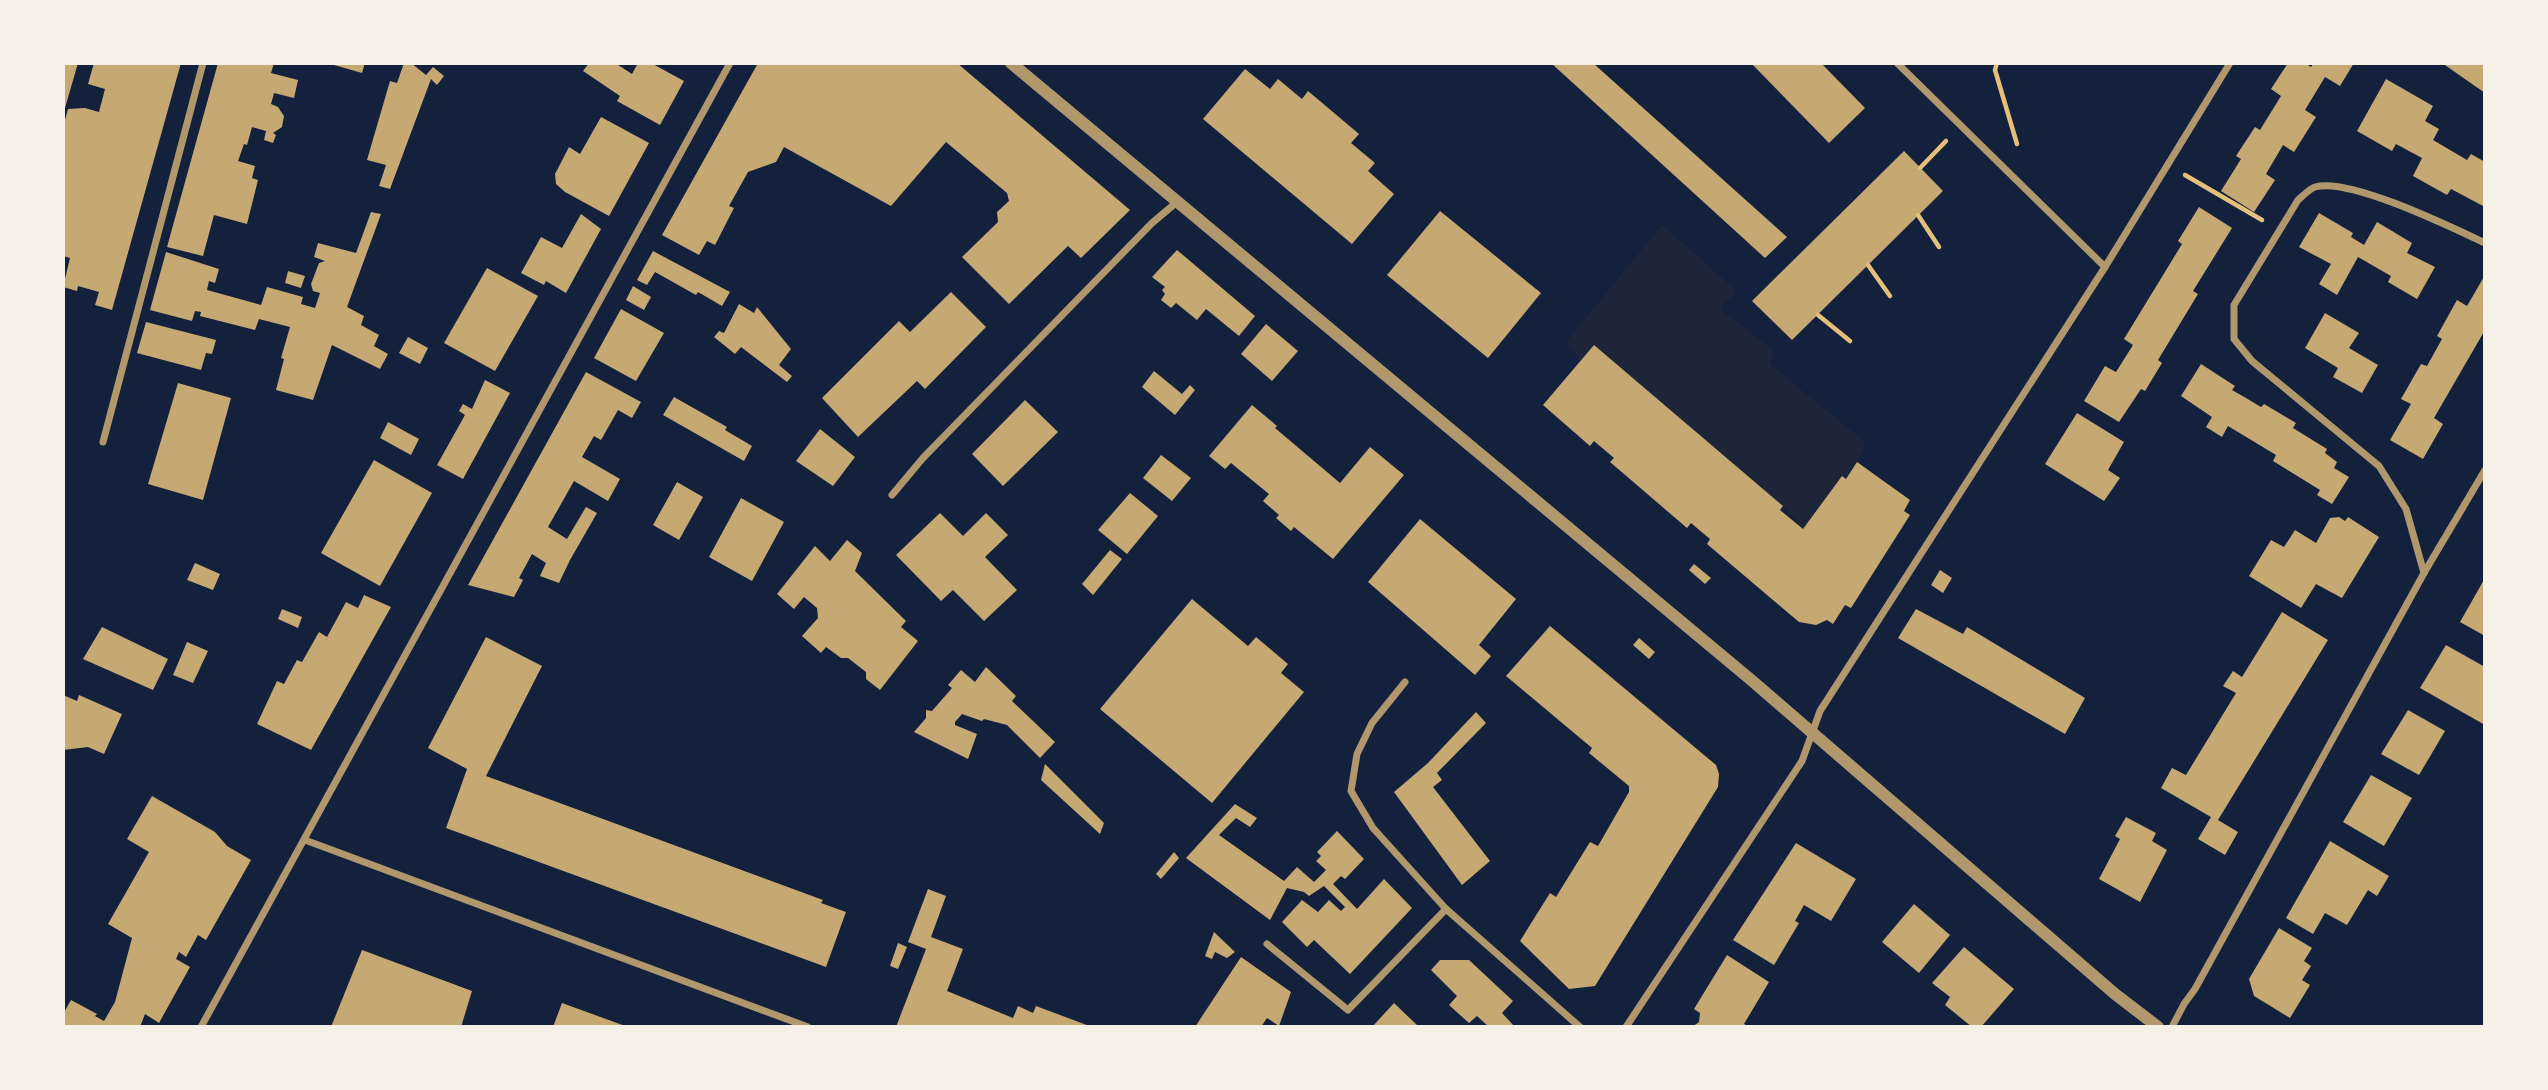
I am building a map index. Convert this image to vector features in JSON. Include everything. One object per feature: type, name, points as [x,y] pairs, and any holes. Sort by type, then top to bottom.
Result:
[{"type":"street","points":[[103,442],[203,63]]},
{"type":"street","points":[[201,1027],[730,63]]},
{"type":"street","points":[[1011,63],[1812,733],[2115,994],[2158,1027]]},
{"type":"street","points":[[1897,63],[2105,267]]},
{"type":"street","points":[[1626,1027],[1802,761],[1820,711],[2105,267],[2230,63]]},
{"type":"street","points":[[2424,573],[2406,509],[2379,466],[2252,361],[2234,339],[2234,304],[2278,229],[2298,200],[2314,187],[2331,186],[2369,194],[2485,243]]},
{"type":"street","points":[[892,495],[933,449],[1152,223],[1177,202]]},
{"type":"street","points":[[2172,1027],[2424,573],[2485,470]]},
{"type":"street","points":[[1405,682],[1371,723],[1357,754],[1351,791],[1373,828],[1446,909],[1580,1027]]},
{"type":"street","points":[[305,840],[808,1027]]},
{"type":"street","points":[[1268,944],[1348,1010],[1446,909]]},
{"type":"path","points":[[1997,63],[1995,70],[2017,144]]},
{"type":"path","points":[[1920,168],[1926,162]]},
{"type":"path","points":[[2167,165],[2278,229]]},
{"type":"path","points":[[1918,215],[1939,247]]},
{"type":"path","points":[[1868,265],[1890,296]]},
{"type":"path","points":[[1818,315],[1850,341]]},
{"type":"shaded area","points":[[1662,225],[1737,291],[1720,309],[1774,351],[1770,364],[1866,443],[1857,462],[1803,529],[1783,506],[1594,346],[1581,360],[1566,342]]},
{"type":"building","points":[[63,63],[78,63],[65,108],[63,108]]},
{"type":"building","points":[[94,63],[181,63],[112,310],[95,305],[99,292],[78,286],[77,291],[63,287],[70,258],[63,256],[63,127],[68,109],[85,108],[99,112],[105,89],[88,84]]},
{"type":"building","points":[[218,63],[274,63],[271,73],[298,80],[294,98],[274,93],[271,104],[278,107],[284,116],[282,127],[273,133],[276,135],[273,143],[264,140],[266,131],[252,127],[247,145],[244,144],[238,161],[255,166],[252,178],[258,180],[247,224],[214,215],[203,256],[167,247]]},
{"type":"building","points":[[327,63],[365,63],[362,73]]},
{"type":"building","points":[[404,63],[411,63],[426,75],[433,67],[444,76],[437,85],[431,79],[390,189],[379,186],[386,165],[367,160],[390,81],[397,83]]},
{"type":"building","points":[[589,63],[615,63],[632,74],[638,63],[651,63],[684,81],[660,125],[617,101],[620,96],[583,71]]},
{"type":"building","points":[[758,63],[957,63],[1130,210],[1081,258],[1068,246],[1009,304],[962,257],[998,222],[997,212],[1009,201],[1007,193],[946,142],[891,206],[784,147],[776,162],[748,172],[729,206],[734,208],[715,245],[707,241],[699,255],[662,235]]},
{"type":"building","points":[[1551,63],[1593,63],[1787,237],[1765,258]]},
{"type":"building","points":[[1751,63],[1821,63],[1865,108],[1829,143]]},
{"type":"building","points":[[2288,63],[2305,63],[2311,67],[2314,63],[2354,63],[2340,86],[2325,77],[2305,110],[2316,117],[2294,152],[2283,145],[2266,174],[2275,180],[2254,212],[2221,191],[2241,159],[2236,156],[2255,127],[2260,130],[2281,96],[2271,89]]},
{"type":"building","points":[[2442,63],[2485,63],[2485,93]]},
{"type":"building","points":[[1245,69],[1270,89],[1278,79],[1302,99],[1308,91],[1359,134],[1351,143],[1375,163],[1368,171],[1394,194],[1352,244],[1203,119]]},
{"type":"building","points":[[2386,79],[2433,106],[2425,121],[2439,129],[2433,140],[2467,160],[2471,154],[2485,162],[2485,207],[2451,189],[2447,195],[2413,176],[2422,158],[2396,144],[2392,151],[2357,131]]},
{"type":"building","points":[[601,117],[649,143],[609,216],[565,192],[556,184],[555,174],[569,147],[580,154]]},
{"type":"building","points":[[1904,151],[1943,191],[1792,340],[1752,301]]},
{"type":"building","points":[[2199,207],[2232,228],[2193,291],[2198,294],[2158,360],[2162,363],[2145,391],[2141,389],[2119,422],[2084,401],[2105,366],[2116,372],[2133,345],[2124,339],[2182,244],[2178,241]]},
{"type":"building","points":[[1440,211],[1541,293],[1488,358],[1387,275]]},
{"type":"building","points":[[371,212],[381,214],[347,307],[364,316],[361,325],[379,335],[374,346],[388,354],[380,369],[332,345],[313,400],[276,390],[290,327],[259,319],[255,330],[200,316],[201,312],[195,311],[192,321],[150,310],[166,252],[219,269],[215,283],[209,281],[207,290],[261,305],[267,287],[303,297],[301,304],[315,308],[320,293],[313,291],[311,284],[319,263],[325,261],[314,257],[318,243],[356,253]]},
{"type":"building","points":[[2319,213],[2353,233],[2351,237],[2364,245],[2377,222],[2412,243],[2407,253],[2435,267],[2417,299],[2388,282],[2391,276],[2358,257],[2337,295],[2319,284],[2331,264],[2299,247]]},
{"type":"building","points":[[581,214],[601,229],[566,293],[546,281],[544,285],[521,273],[541,237],[562,248]]},
{"type":"building","points":[[1177,250],[1255,316],[1239,336],[1206,309],[1197,320],[1176,303],[1171,308],[1161,300],[1165,287],[1152,277]]},
{"type":"building","points":[[653,251],[730,292],[722,306],[655,272],[647,285],[637,280]]},
{"type":"building","points":[[487,268],[538,296],[495,371],[444,343]]},
{"type":"building","points":[[288,271],[305,276],[301,288],[285,283]]},
{"type":"building","points":[[2485,275],[2485,330],[2434,418],[2443,424],[2423,459],[2390,440],[2411,404],[2401,399],[2421,364],[2427,366],[2442,339],[2437,336],[2457,300],[2467,306]]},
{"type":"building","points":[[633,286],[651,297],[644,310],[626,300]]},
{"type":"building","points":[[951,292],[986,327],[925,389],[917,381],[858,437],[822,398],[899,321],[910,332]]},
{"type":"building","points":[[739,304],[754,313],[757,307],[791,349],[779,365],[792,376],[787,382],[741,347],[735,354],[714,337],[719,331],[724,333]]},
{"type":"building","points":[[621,309],[664,333],[636,381],[594,358]]},
{"type":"building","points":[[2325,313],[2359,333],[2349,348],[2378,365],[2362,393],[2333,377],[2338,368],[2305,348]]},
{"type":"building","points":[[146,322],[216,340],[212,354],[206,353],[201,370],[137,353]]},
{"type":"building","points":[[1266,324],[1298,351],[1272,381],[1241,354]]},
{"type":"building","points":[[408,337],[428,348],[420,364],[399,353]]},
{"type":"building","points":[[1594,345],[1783,506],[1780,510],[1803,529],[1842,476],[1846,479],[1857,462],[1910,500],[1904,511],[1910,515],[1851,608],[1845,605],[1833,624],[1827,620],[1816,625],[1799,622],[1707,544],[1710,539],[1691,523],[1687,528],[1610,462],[1614,458],[1594,441],[1590,446],[1543,405]]},
{"type":"building","points":[[2201,364],[2235,386],[2232,390],[2261,407],[2264,404],[2296,423],[2293,428],[2327,449],[2325,453],[2337,462],[2334,468],[2349,477],[2332,504],[2317,495],[2320,490],[2273,461],[2276,455],[2228,426],[2222,437],[2206,427],[2212,417],[2181,396]]},
{"type":"building","points":[[1154,371],[1182,394],[1190,385],[1195,390],[1175,415],[1142,387]]},
{"type":"building","points":[[586,372],[641,402],[632,418],[618,410],[601,440],[594,436],[582,457],[620,479],[608,501],[574,481],[548,527],[567,539],[586,507],[597,513],[559,583],[540,576],[546,563],[532,554],[519,578],[523,580],[514,597],[468,585]]},
{"type":"building","points":[[485,380],[510,393],[463,479],[437,465],[465,415],[459,411],[463,404],[472,409]]},
{"type":"building","points":[[178,383],[231,398],[203,500],[148,484]]},
{"type":"building","points":[[674,397],[727,427],[725,430],[752,446],[744,461],[663,415]]},
{"type":"building","points":[[1025,400],[1058,432],[1003,486],[972,454]]},
{"type":"building","points":[[1252,405],[1340,483],[1370,447],[1404,475],[1333,559],[1294,527],[1291,531],[1276,518],[1279,515],[1263,501],[1269,494],[1231,463],[1225,469],[1209,456]]},
{"type":"building","points":[[2077,413],[2124,442],[2108,470],[2120,478],[2104,501],[2045,464]]},
{"type":"building","points":[[388,422],[419,439],[411,455],[380,438]]},
{"type":"building","points":[[820,429],[855,457],[833,486],[796,461]]},
{"type":"building","points":[[1161,455],[1191,478],[1172,501],[1143,478]]},
{"type":"building","points":[[374,460],[432,493],[380,586],[321,553]]},
{"type":"building","points":[[677,482],[703,497],[679,540],[653,525]]},
{"type":"building","points":[[1130,493],[1158,516],[1127,554],[1098,530]]},
{"type":"building","points":[[741,498],[784,522],[752,581],[709,557]]},
{"type":"building","points":[[940,513],[963,536],[986,513],[1008,535],[985,557],[1017,590],[984,621],[953,590],[941,601],[896,555]]},
{"type":"building","points":[[2339,517],[2345,521],[2348,517],[2379,537],[2342,598],[2316,584],[2301,608],[2249,576],[2271,540],[2284,547],[2295,530],[2316,543],[2330,518]]},
{"type":"building","points":[[1420,519],[1516,599],[1479,645],[1491,656],[1475,675],[1368,582]]},
{"type":"building","points":[[847,540],[862,553],[855,571],[906,621],[901,627],[918,641],[880,690],[866,679],[866,672],[848,658],[841,658],[826,647],[821,653],[802,636],[818,618],[817,608],[804,597],[794,609],[777,594],[815,546],[830,561]]},
{"type":"building","points":[[1110,550],[1122,559],[1093,595],[1082,584]]},
{"type":"building","points":[[195,563],[220,574],[213,590],[187,580]]},
{"type":"building","points":[[1694,564],[1711,578],[1705,584],[1689,570]]},
{"type":"building","points":[[1940,570],[1952,578],[1943,593],[1931,585]]},
{"type":"building","points":[[2485,578],[2485,636],[2460,622]]},
{"type":"building","points":[[364,595],[391,607],[311,750],[257,724],[277,681],[284,684],[297,660],[302,662],[319,632],[327,637],[346,602],[358,608]]},
{"type":"building","points":[[1192,599],[1248,646],[1256,637],[1288,664],[1281,673],[1304,692],[1212,803],[1100,709]]},
{"type":"building","points":[[282,609],[302,617],[298,628],[278,619]]},
{"type":"building","points":[[1916,609],[1963,634],[1967,627],[2085,698],[2065,734],[1898,638]]},
{"type":"building","points":[[2282,612],[2328,640],[2218,820],[2238,832],[2225,855],[2198,839],[2211,817],[2161,788],[2172,768],[2186,775],[2236,693],[2223,686],[2233,671],[2242,677]]},
{"type":"building","points":[[1550,626],[1716,765],[1719,774],[1718,787],[1595,986],[1569,989],[1520,941],[1550,893],[1556,897],[1590,842],[1598,846],[1629,792],[1629,786],[1589,753],[1592,748],[1506,676]]},
{"type":"building","points":[[102,627],[168,659],[153,690],[83,659]]},
{"type":"building","points":[[486,637],[542,666],[486,776],[823,900],[821,903],[846,912],[826,967],[446,828],[467,769],[428,748]]},
{"type":"building","points":[[1639,638],[1655,652],[1649,659],[1633,645]]},
{"type":"building","points":[[187,642],[208,651],[193,683],[173,675]]},
{"type":"building","points":[[2446,645],[2485,667],[2485,725],[2420,688]]},
{"type":"building","points":[[986,667],[1016,696],[1012,701],[1055,742],[1040,758],[1007,725],[962,714],[955,725],[977,734],[968,759],[914,732],[926,718],[926,710],[932,711],[952,688],[948,685],[961,670],[975,682]]},
{"type":"building","points":[[63,695],[77,701],[79,695],[122,714],[104,754],[88,747],[63,750]]},
{"type":"building","points":[[2408,710],[2445,731],[2419,775],[2381,754]]},
{"type":"building","points":[[1476,712],[1486,723],[1437,773],[1442,780],[1433,787],[1490,861],[1462,885],[1394,792],[1428,763]]},
{"type":"building","points":[[1045,764],[1104,823],[1100,834],[1041,780]]},
{"type":"building","points":[[2371,775],[2412,798],[2384,846],[2343,822]]},
{"type":"building","points":[[152,796],[215,832],[227,846],[251,860],[206,940],[198,935],[186,957],[179,952],[176,959],[190,967],[159,1023],[145,1014],[140,1027],[63,1027],[63,1014],[71,1000],[97,1014],[95,1016],[104,1021],[115,1002],[132,938],[108,924],[149,852],[127,839]]},
{"type":"building","points":[[1235,804],[1257,818],[1250,827],[1236,818],[1219,835],[1284,881],[1297,867],[1314,882],[1326,870],[1316,861],[1321,856],[1317,852],[1337,831],[1364,859],[1345,879],[1341,876],[1333,884],[1357,909],[1384,879],[1412,908],[1350,974],[1314,940],[1307,947],[1282,922],[1302,900],[1318,912],[1329,900],[1341,911],[1345,907],[1324,886],[1309,896],[1287,888],[1270,920],[1186,858]]},
{"type":"building","points":[[2126,817],[2156,833],[2152,841],[2167,850],[2140,902],[2099,879],[2120,839],[2115,836]]},
{"type":"building","points":[[2330,841],[2389,876],[2377,896],[2368,890],[2347,925],[2325,913],[2313,934],[2286,918]]},
{"type":"building","points":[[1796,843],[1856,879],[1831,921],[1804,905],[1795,921],[1799,923],[1774,965],[1733,940]]},
{"type":"building","points":[[1174,852],[1179,858],[1161,879],[1156,874]]},
{"type":"building","points":[[928,889],[946,896],[931,937],[963,949],[947,991],[1013,1018],[1018,1006],[1033,1013],[1036,1006],[1092,1027],[896,1027],[926,949],[908,942]]},
{"type":"building","points":[[1914,904],[1950,935],[1919,973],[1882,942]]},
{"type":"building","points":[[2279,928],[2312,948],[2304,961],[2311,966],[2302,980],[2310,985],[2290,1018],[2254,996],[2249,979]]},
{"type":"building","points":[[1214,932],[1235,952],[1227,958],[1215,952],[1212,959],[1205,956]]},
{"type":"building","points":[[898,943],[907,947],[898,969],[890,966]]},
{"type":"building","points":[[1964,947],[2014,989],[1981,1027],[1972,1027],[1945,1005],[1950,997],[1932,983]]},
{"type":"building","points":[[362,950],[472,991],[461,1027],[331,1027]]},
{"type":"building","points":[[1727,955],[1769,982],[1744,1024],[1749,1027],[1692,1027],[1699,1022],[1700,1013],[1694,1009]]},
{"type":"building","points":[[1241,957],[1291,992],[1279,1026],[1267,1018],[1261,1027],[1195,1027]]},
{"type":"building","points":[[1440,960],[1469,960],[1513,1001],[1502,1013],[1515,1027],[1489,1027],[1477,1016],[1469,1023],[1449,1005],[1457,996],[1431,970]]},
{"type":"building","points":[[562,1003],[628,1027],[553,1027]]},
{"type":"building","points":[[1394,1003],[1419,1027],[1372,1027]]}]
